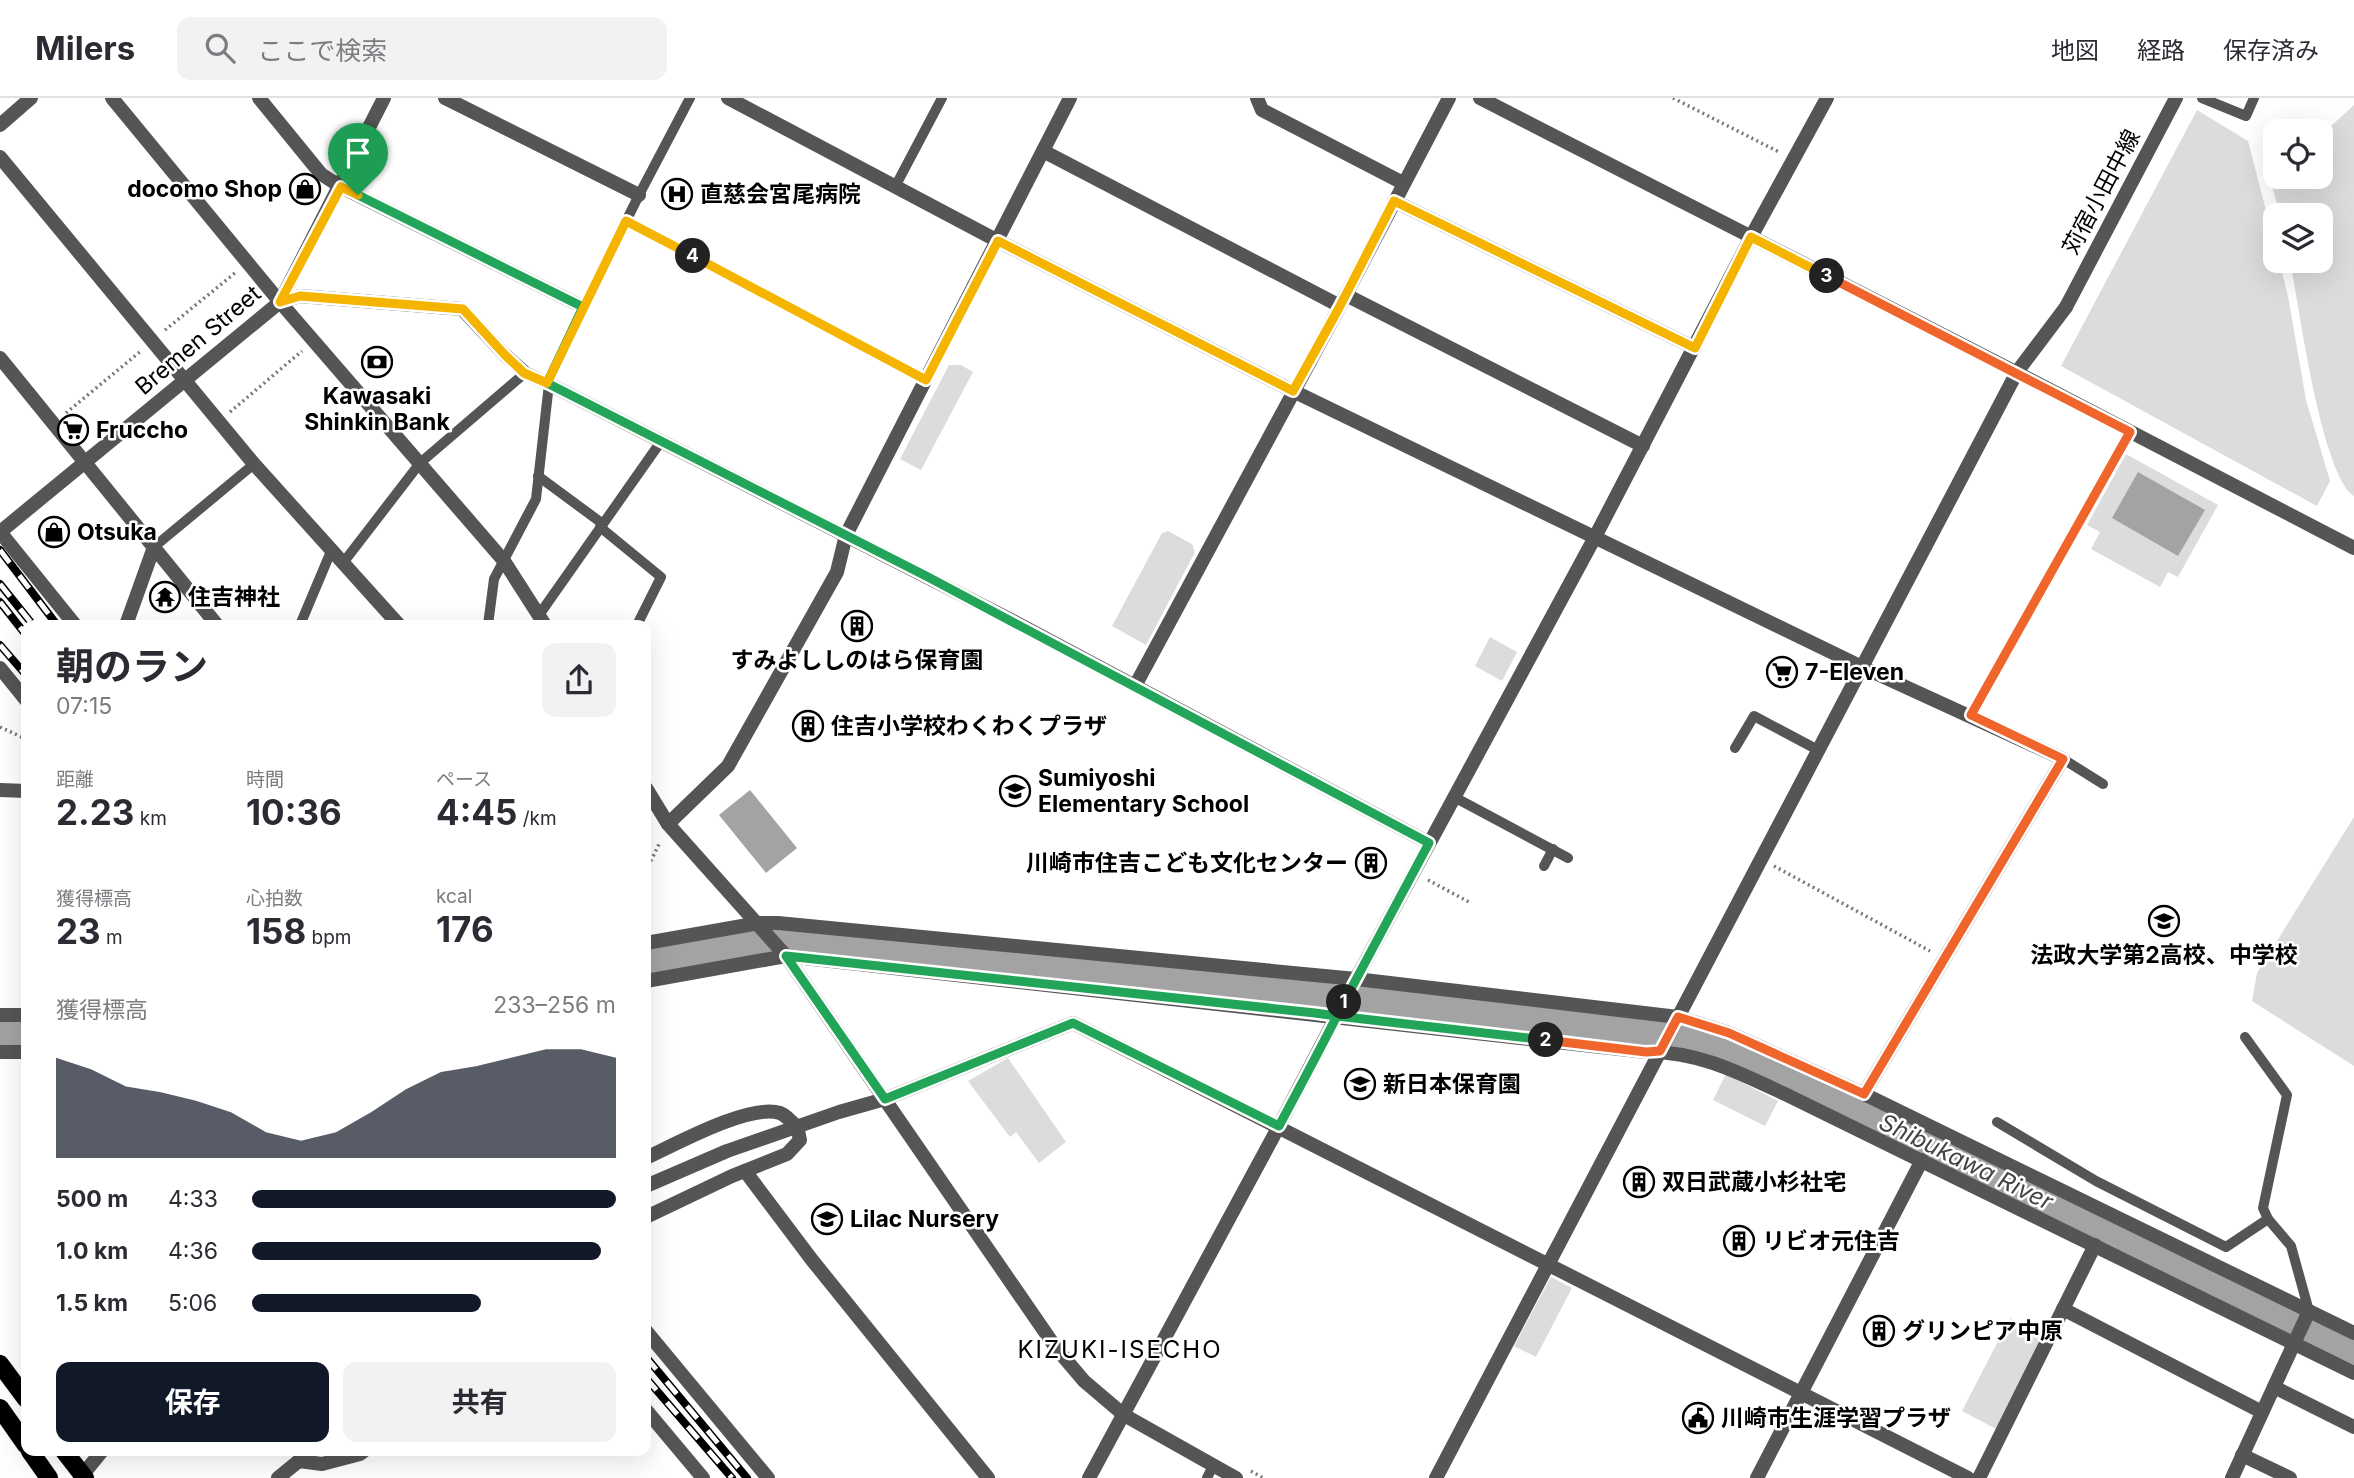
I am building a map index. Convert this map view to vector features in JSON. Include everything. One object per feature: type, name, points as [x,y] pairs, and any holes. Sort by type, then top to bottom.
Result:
[{"type":"main road","points":[[0,1364],[21,1392]]},
{"type":"main road","points":[[0,1408],[21,1438]]},
{"type":"main road","points":[[34,1456],[50,1478]]},
{"type":"main road","points":[[68,1456],[83,1477]]},
{"type":"street","points":[[0,125],[31,98]]},
{"type":"street","points":[[112,98],[280,302],[504,561],[542,620]]},
{"type":"street","points":[[259,98],[321,174],[341,187],[583,307]]},
{"type":"street","name":"Bremen Street","points":[[0,532],[280,302],[341,187],[384,98]]},
{"type":"street","points":[[445,98],[639,195]]},
{"type":"street","points":[[728,98],[998,241],[1293,391],[1862,667],[2063,759],[1864,1094]]},
{"type":"street","points":[[668,824],[728,766],[836,572],[846,535],[1070,98]]},
{"type":"street","points":[[1257,98],[1262,110],[1403,183]]},
{"type":"street","points":[[1135,686],[1449,98]]},
{"type":"street","points":[[1480,98],[2017,372],[2354,548]]},
{"type":"street","points":[[1089,1478],[1595,537],[1751,237],[1827,98]]},
{"type":"street","name":"苅宿小田中線","points":[[1436,1478],[2017,372],[2066,307],[2176,98]]},
{"type":"street","points":[[1043,151],[1643,446]]},
{"type":"street","points":[[0,158],[254,464],[394,620]]},
{"type":"street","points":[[1394,201],[1695,348]]},
{"type":"street","points":[[280,302],[300,296],[463,309],[524,373],[662,440],[846,535],[1429,843]]},
{"type":"street","points":[[0,358],[213,620]]},
{"type":"street","points":[[0,532],[71,620]]},
{"type":"street","points":[[128,620],[154,547]]},
{"type":"street","points":[[0,668],[21,694]]},
{"type":"street","points":[[0,790],[21,791]]},
{"type":"street","points":[[651,796],[668,824],[786,956],[1056,1348],[1084,1381],[1124,1415],[1210,1472],[1238,1472]]},
{"type":"street","points":[[651,942],[759,923],[1356,979],[1678,1017],[1740,1037],[1864,1094],[2354,1334]]},
{"type":"street","points":[[651,980],[786,956],[1646,1052],[1660,1051],[1709,1061],[1922,1160],[2354,1373]]},
{"type":"street","points":[[0,1015],[21,1015]]},
{"type":"street","points":[[651,1184],[797,1126],[885,1099],[1073,1023],[1968,1478]]},
{"type":"street","points":[[0,1052],[21,1052]]},
{"type":"street","points":[[651,1156],[691,1136],[748,1114],[779,1113],[797,1126],[800,1140],[787,1154],[651,1215]]},
{"type":"street","points":[[1757,1478],[1922,1160]]},
{"type":"street","points":[[745,1171],[812,1260],[988,1478]]},
{"type":"street","points":[[1979,1478],[2095,1245]]},
{"type":"street","points":[[2063,1309],[2262,1412]]},
{"type":"street","points":[[2232,1478],[2309,1311]]},
{"type":"street","points":[[651,1337],[768,1478]]},
{"type":"street","points":[[2274,1387],[2354,1427]]},
{"type":"street","points":[[651,1416],[703,1478]]},
{"type":"street","points":[[2242,1455],[2290,1478]]},
{"type":"street","points":[[83,1477],[98,1456]]},
{"type":"street","points":[[282,1475],[296,1456],[322,1464],[352,1456]]},
{"type":"lane","points":[[489,620],[494,579],[536,499],[548,383],[583,307],[690,98]]},
{"type":"lane","points":[[896,185],[942,98]]},
{"type":"lane","points":[[2202,98],[2246,116],[2254,98]]},
{"type":"lane","points":[[626,221],[926,380]]},
{"type":"lane","points":[[343,563],[420,463],[524,373]]},
{"type":"lane","points":[[1971,715],[2130,432]]},
{"type":"lane","points":[[542,620],[602,526],[662,440]]},
{"type":"lane","points":[[154,547],[254,464]]},
{"type":"lane","points":[[538,476],[661,577],[640,620]]},
{"type":"lane","points":[[302,620],[332,549]]},
{"type":"lane","points":[[1735,748],[1754,716],[1818,750]]},
{"type":"lane","points":[[2063,759],[2103,784]]},
{"type":"lane","points":[[1454,797],[1568,858]]},
{"type":"lane","points":[[1544,866],[1553,849]]},
{"type":"lane","points":[[2245,1037],[2287,1095],[2263,1208],[2268,1219],[2291,1246],[2309,1311]]},
{"type":"lane","points":[[1997,1122],[2096,1181],[2226,1247],[2268,1219]]},
{"type":"path","points":[[1673,98],[1793,160]]},
{"type":"path","points":[[218,421],[314,341]]},
{"type":"path","points":[[0,727],[21,737]]},
{"type":"path","points":[[651,860],[668,824]]},
{"type":"path","points":[[1761,859],[1945,958]]},
{"type":"path","points":[[1414,873],[1469,902]]},
{"type":"path","points":[[1238,1472],[1263,1478]]},
{"type":"shaded area","points":[[2354,105],[2354,496],[2342,482],[2331,457],[2313,387],[2292,273],[2333,273],[2333,203],[2277,203],[2273,189],[2333,189],[2333,124]]},
{"type":"shaded area","points":[[2197,110],[2248,141],[2264,203],[2263,273],[2282,273],[2306,400],[2330,481],[2317,506],[2061,366]]},
{"type":"shaded area","points":[[949,365],[961,365],[973,372],[921,470],[900,459]]},
{"type":"shaded area","points":[[2126,454],[2218,505],[2178,577],[2168,572],[2160,587],[2091,549],[2100,532],[2087,525]]},
{"type":"shaded area","points":[[2138,472],[2205,510],[2178,556],[2112,518]]},
{"type":"shaded area","points":[[1168,531],[1192,544],[1195,552],[1146,645],[1112,626],[1162,533]]},
{"type":"shaded area","points":[[1490,637],[1517,652],[1502,681],[1475,666]]},
{"type":"shaded area","points":[[750,790],[797,848],[766,873],[719,815]]},
{"type":"shaded area","points":[[2354,817],[2354,1066],[2252,1001],[2257,973]]},
{"type":"shaded area","points":[[1008,1058],[1066,1142],[1039,1163],[1016,1132],[1010,1137],[968,1081]]},
{"type":"shaded area","points":[[1726,1074],[1778,1101],[1765,1126],[1713,1100]]},
{"type":"shaded area","points":[[1551,1277],[1572,1288],[1536,1357],[1514,1346]]},
{"type":"shaded area","points":[[2010,1318],[2046,1337],[1998,1430],[1962,1411]]},
{"type":"waterway","name":"Shibukawa River","points":[[651,960],[759,937],[779,936],[1672,1035],[1767,1064],[2354,1351]]},
{"type":"waterway","name":"Shibukawa River","points":[[0,1034],[21,1033]]},
{"type":"railway","points":[[0,550],[53,620]]},
{"type":"railway","points":[[0,584],[29,620]]},
{"type":"railway","points":[[0,602],[21,629]]},
{"type":"railway","points":[[0,645],[21,669]]},
{"type":"railway","points":[[651,1363],[747,1478]]},
{"type":"railway","points":[[651,1384],[732,1478]]},
{"type":"place","name":"docomo Shop","points":[[305,189]]},
{"type":"place","name":"直慈会宮尾病院","points":[[677,194]]},
{"type":"place","name":"Kawasaki Shinkin Bank","points":[[377,362]]},
{"type":"place","name":"Fruccho","points":[[73,430]]},
{"type":"place","name":"Otsuka","points":[[54,532]]},
{"type":"place","name":"住吉神社","points":[[165,597]]},
{"type":"place","name":"すみよししのはら保育園","points":[[857,626]]},
{"type":"place","name":"7-Eleven","points":[[1782,672]]},
{"type":"place","name":"住吉小学校わくわくプラザ","points":[[808,726]]},
{"type":"place","name":"Sumiyoshi Elementary School","points":[[1015,791]]},
{"type":"place","name":"川崎市住吉こども文化センター","points":[[1371,863]]},
{"type":"place","name":"法政大学第2高校、中学校","points":[[2164,921]]},
{"type":"place","name":"新日本保育園","points":[[1360,1084]]},
{"type":"place","name":"双日武蔵小杉社宅","points":[[1639,1182]]},
{"type":"place","name":"Lilac Nursery","points":[[827,1219]]},
{"type":"place","name":"リビオ元住吉","points":[[1739,1241]]},
{"type":"place","name":"グリンピア中原","points":[[1879,1331]]},
{"type":"place","name":"川崎市生涯学習プラザ","points":[[1698,1418]]},
{"type":"district","name":"KIZUKI-ISECHO","points":[[1120,1350]]},
{"type":"route","points":[[358,195],[341,187],[280,302],[300,296],[463,309],[524,373],[547,383],[626,221],[926,380],[998,241],[1293,391],[1394,201],[1695,348],[1751,237],[2130,432],[1971,715],[2063,759],[1864,1094],[1773,1051],[1729,1033],[1678,1017],[1660,1051],[1646,1052],[1337,1016],[1315,1013],[786,956],[885,1099],[1073,1023],[1279,1126],[1337,1016],[1356,979],[1429,843],[928,577],[547,383],[583,307],[358,195]]}]
